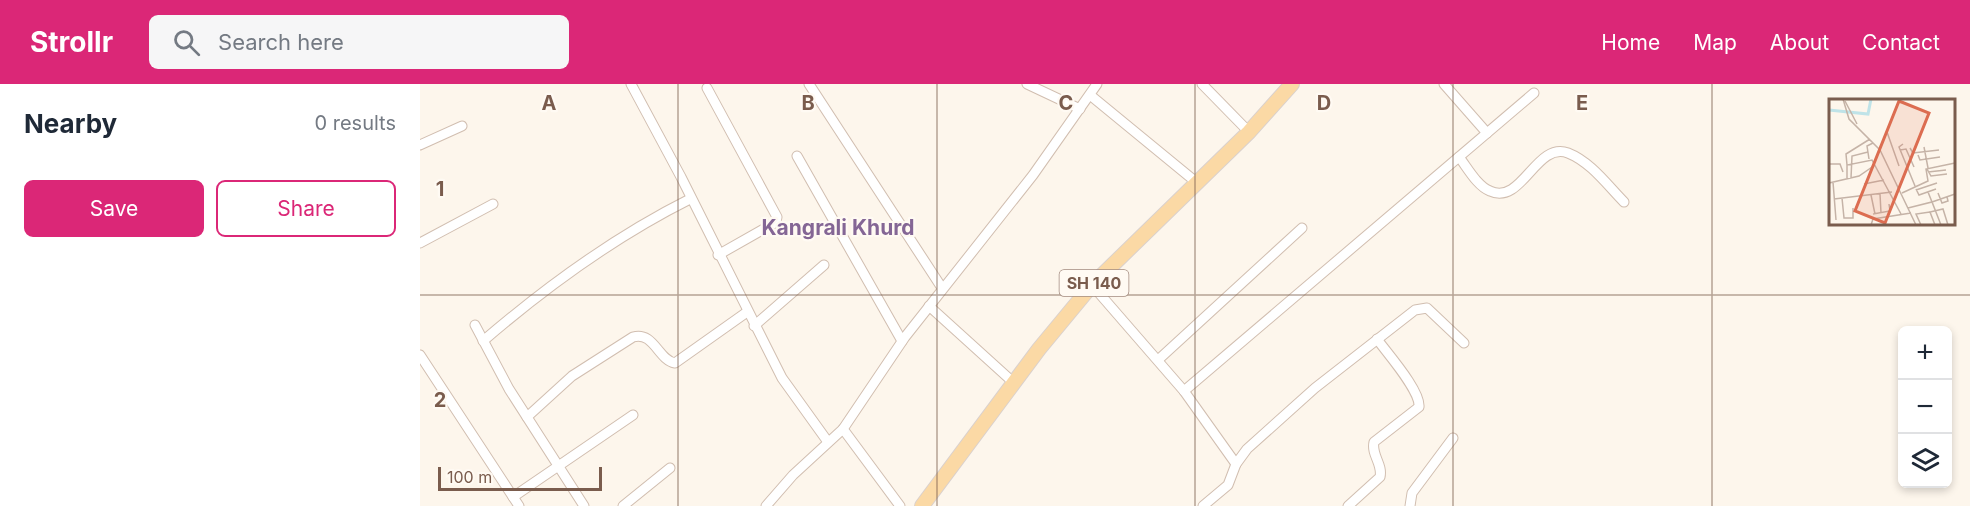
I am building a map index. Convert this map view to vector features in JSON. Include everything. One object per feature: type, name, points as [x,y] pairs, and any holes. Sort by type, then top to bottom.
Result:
[{"type":"main road","name":"SH 140","points":[[922,506],[1014,383],[1092,285],[1249,132],[1292,84]]},
{"type":"street","points":[[631,84],[681,177],[718,255],[782,378],[828,442]]},
{"type":"street","points":[[809,84],[942,288]]},
{"type":"street","points":[[1027,84],[1080,109]]},
{"type":"street","points":[[766,506],[793,475],[843,429],[902,341],[1033,175],[1096,84]]},
{"type":"street","points":[[1202,84],[1249,132]]},
{"type":"street","points":[[1444,84],[1487,133]]},
{"type":"street","points":[[707,88],[777,217],[776,222],[769,228],[718,255]]},
{"type":"street","points":[[1184,391],[1534,93]]},
{"type":"street","points":[[1090,95],[1196,182]]},
{"type":"street","points":[[420,145],[462,126]]},
{"type":"street","points":[[1459,157],[1482,185],[1497,193],[1515,186],[1550,154],[1567,153],[1595,172],[1624,202]]},
{"type":"street","points":[[797,156],[902,341]]},
{"type":"street","points":[[483,341],[544,289],[651,218],[690,199]]},
{"type":"street","points":[[420,243],[493,204]]},
{"type":"street","points":[[1158,360],[1302,228]]},
{"type":"street","points":[[754,326],[824,264]]},
{"type":"street","points":[[1092,285],[1184,391],[1236,464]]},
{"type":"street","points":[[929,306],[1014,383]]},
{"type":"street","points":[[1203,506],[1228,485],[1236,464],[1247,449],[1291,410],[1415,310],[1426,308],[1464,343]]},
{"type":"street","points":[[527,417],[573,376],[633,337],[640,335],[647,338],[665,358],[675,363],[747,312]]},
{"type":"street","points":[[475,325],[527,417],[584,506]]},
{"type":"street","points":[[1348,506],[1380,477],[1380,466],[1373,452],[1374,442],[1419,407],[1420,402],[1377,339]]},
{"type":"street","points":[[420,355],[519,506]]},
{"type":"street","points":[[513,497],[633,415]]},
{"type":"street","points":[[843,429],[900,506]]},
{"type":"street","points":[[1410,506],[1412,493],[1453,438]]},
{"type":"street","points":[[623,506],[670,468]]},
{"type":"district","name":"Kangrali Khurd","points":[[838,228]]}]
